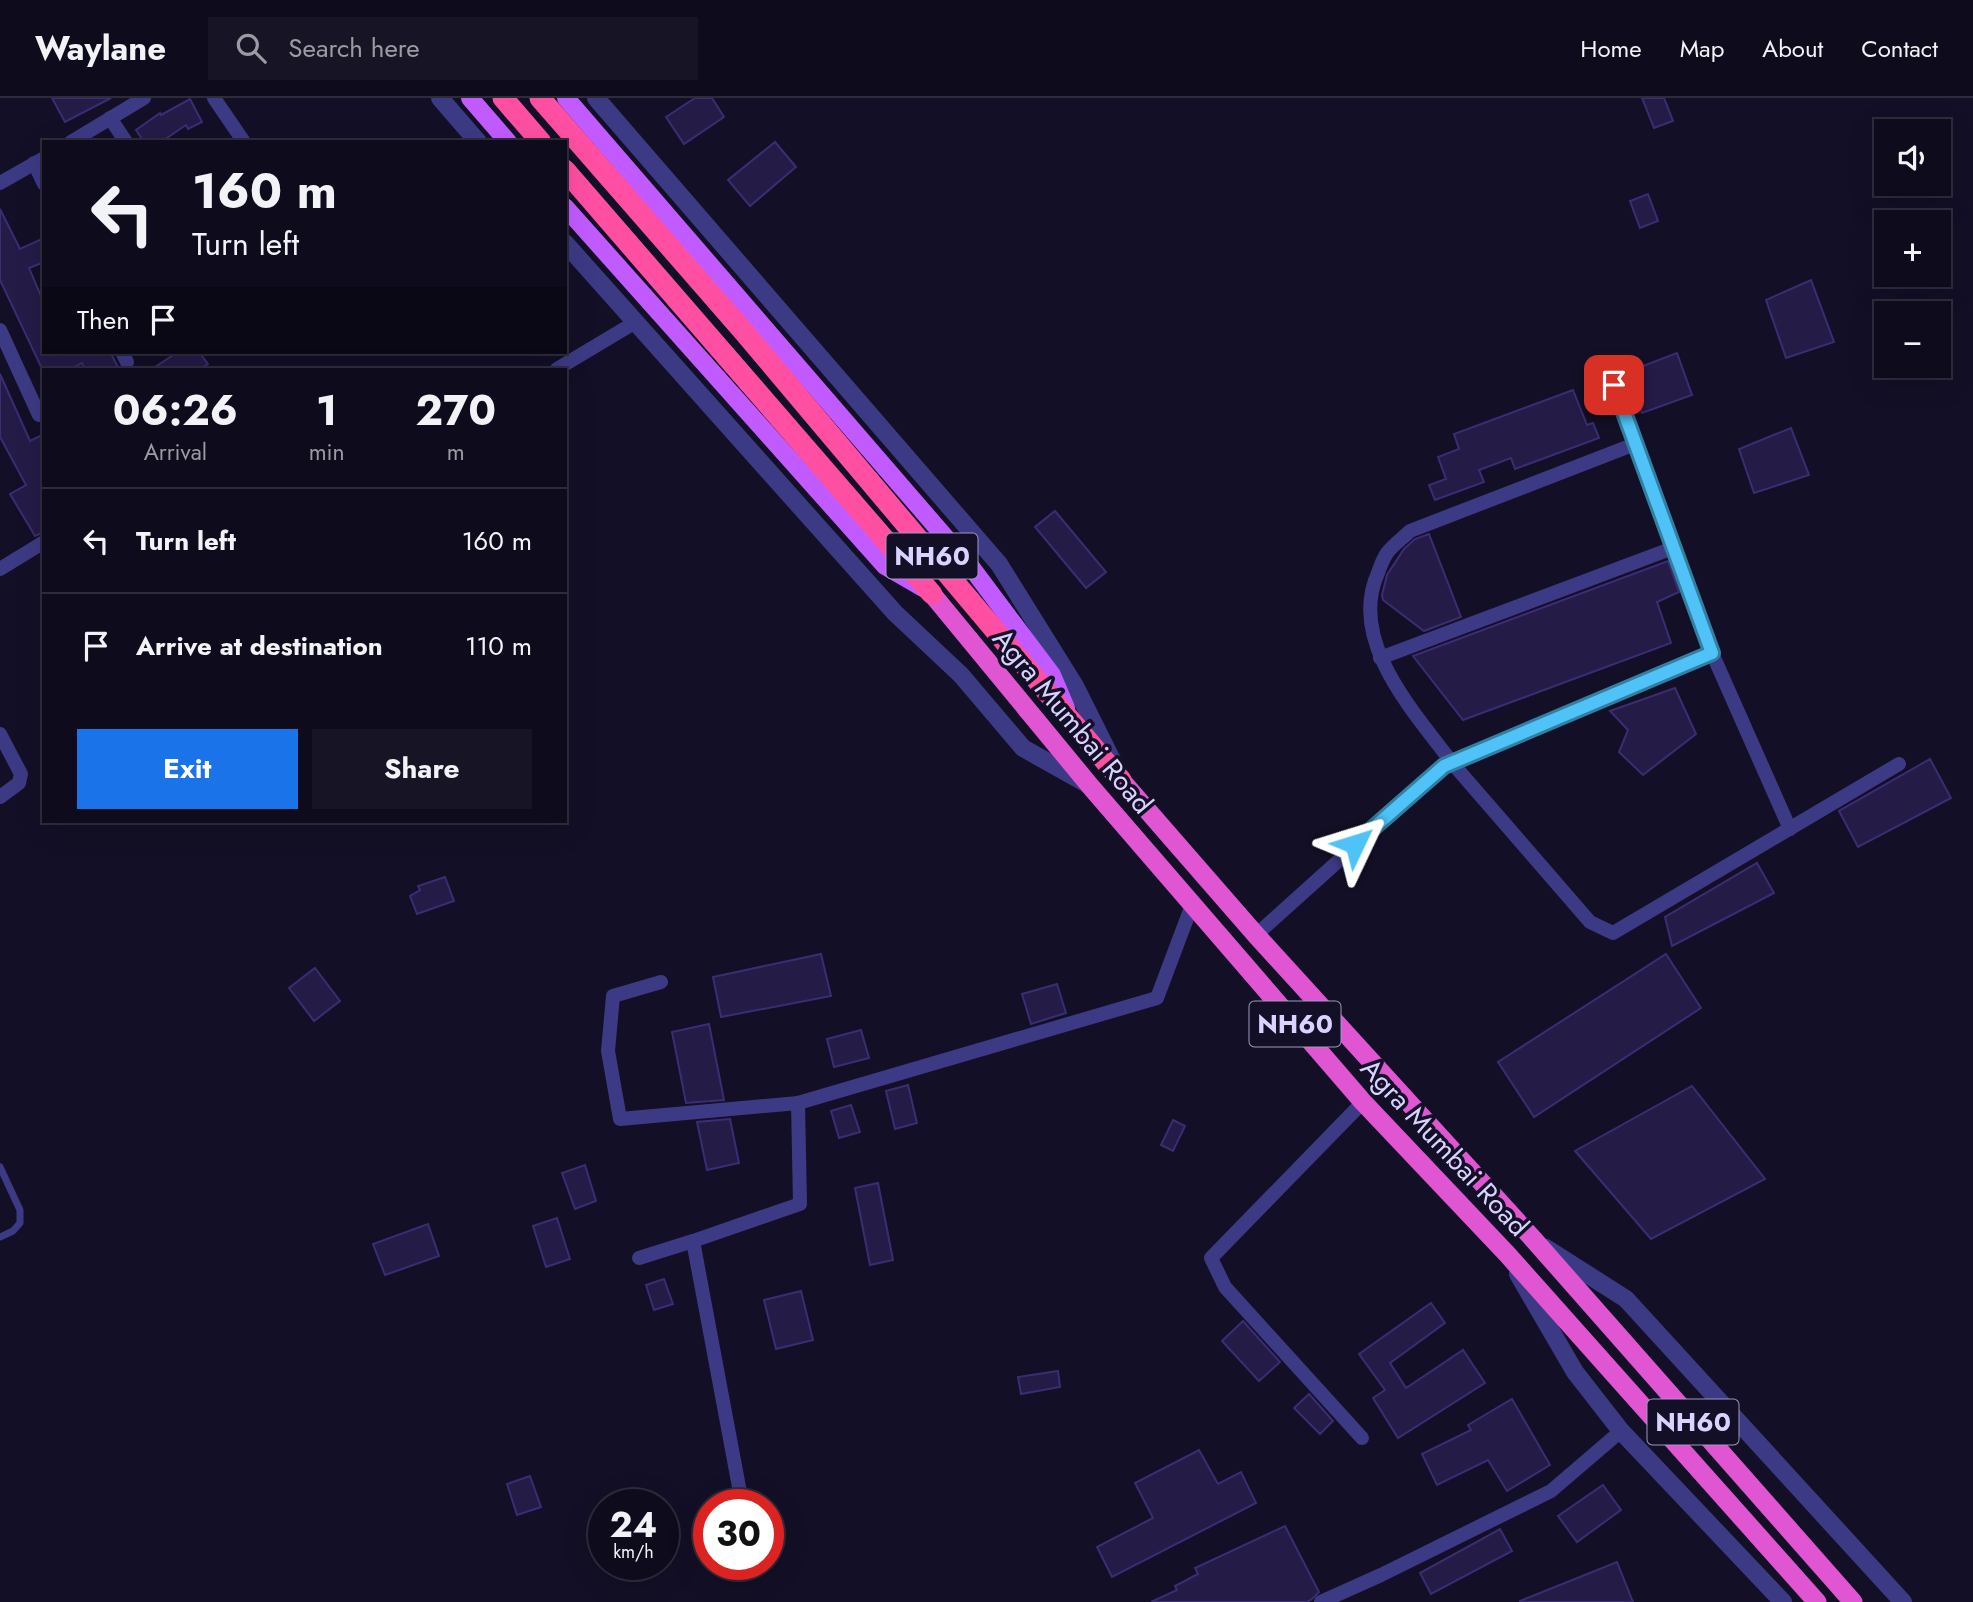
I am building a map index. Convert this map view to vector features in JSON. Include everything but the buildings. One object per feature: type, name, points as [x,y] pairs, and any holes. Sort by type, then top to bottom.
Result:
[{"type":"highway","points":[[503,98],[539,140]]},
{"type":"highway","name":"NH60","points":[[540,98],[744,332],[1121,780]]},
{"type":"highway","name":"NH60","points":[[567,172],[932,594]]},
{"type":"highway","name":"Agra Mumbai Road","points":[[932,594],[1192,905],[1363,1101],[1507,1255],[1817,1602]]},
{"type":"highway","name":"Agra Mumbai Road","points":[[1121,780],[1256,935],[1534,1240],[1853,1602]]},
{"type":"main road","points":[[470,98],[506,140]]},
{"type":"main road","points":[[566,98],[971,567],[1052,675],[1072,723]]},
{"type":"main road","points":[[567,209],[885,566],[932,594]]},
{"type":"street","points":[[74,140],[144,98]]},
{"type":"street","points":[[214,98],[243,140]]},
{"type":"street","points":[[440,98],[476,140]]},
{"type":"street","points":[[596,98],[999,564],[1075,686],[1121,780]]},
{"type":"street","points":[[110,118],[125,140]]},
{"type":"street","points":[[0,183],[39,160]]},
{"type":"street","points":[[567,245],[895,613],[961,675],[1023,748],[1091,786]]},
{"type":"street","points":[[559,368],[634,323]]},
{"type":"street","points":[[0,330],[39,415]]},
{"type":"street","points":[[1614,385],[1712,653],[1790,829]]},
{"type":"street","points":[[1635,444],[1410,531],[1387,554],[1372,585],[1368,616],[1380,658],[1401,694],[1453,764],[1590,922],[1613,933],[1899,764]]},
{"type":"street","points":[[0,569],[42,543]]},
{"type":"street","points":[[1380,658],[1673,548]]},
{"type":"street","points":[[1256,935],[1444,766],[1712,653]]},
{"type":"street","points":[[0,734],[21,774],[19,783],[0,797]]},
{"type":"street","points":[[662,982],[613,996],[608,1051],[620,1119],[798,1103],[1157,998],[1192,905]]},
{"type":"street","points":[[1362,1438],[1225,1287],[1212,1258],[1363,1101]]},
{"type":"street","points":[[639,1258],[800,1204],[798,1103]]},
{"type":"street","points":[[1534,1240],[1626,1299],[1903,1602]]},
{"type":"street","points":[[693,1241],[739,1489]]},
{"type":"street","points":[[1507,1255],[1575,1372],[1621,1431],[1783,1602]]},
{"type":"street","points":[[1321,1602],[1381,1576],[1551,1491],[1621,1431]]},
{"type":"lane","points":[[0,1167],[20,1210],[20,1223],[13,1231],[0,1237]]},
{"type":"route","points":[[1355,844],[1444,766],[1712,653],[1614,385]]}]
